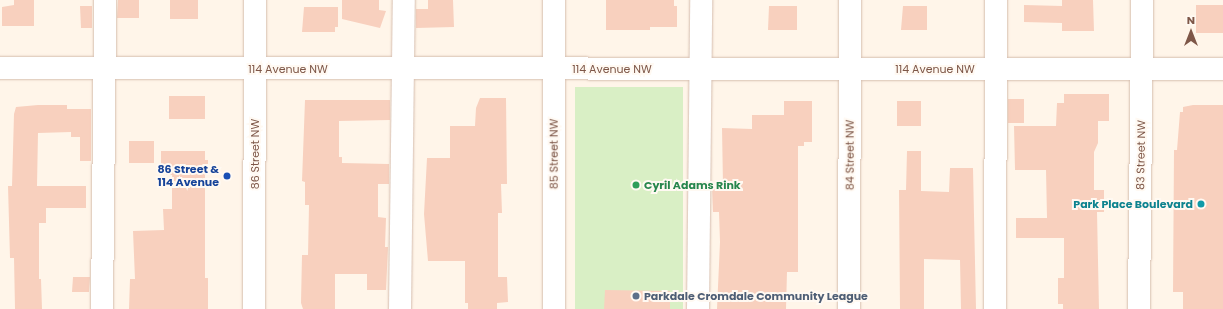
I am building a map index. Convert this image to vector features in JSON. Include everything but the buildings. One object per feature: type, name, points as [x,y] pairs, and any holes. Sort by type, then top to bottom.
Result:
[{"type":"street","points":[[102,309],[105,0]]},
{"type":"street","name":"86 Street NW","points":[[254,309],[255,0]]},
{"type":"street","points":[[400,309],[404,0]]},
{"type":"street","name":"85 Street NW","points":[[554,0],[554,309]]},
{"type":"street","points":[[698,309],[702,69],[701,0]]},
{"type":"street","name":"84 Street NW","points":[[849,309],[850,0]]},
{"type":"street","points":[[995,309],[997,69],[996,0]]},
{"type":"street","name":"83 Street NW","points":[[1139,309],[1142,0]]},
{"type":"street","name":"114 Avenue NW","points":[[0,68],[1223,70]]},
{"type":"green space","points":[[575,87],[683,87],[683,309],[575,309]]},
{"type":"place","name":"86 Street & 114 Avenue","points":[[227,176]]},
{"type":"place","name":"Cyril Adams Rink","points":[[636,185]]},
{"type":"place","name":"Park Place Boulevard","points":[[1201,204]]},
{"type":"place","name":"Parkdale Cromdale Community League","points":[[636,296]]}]
